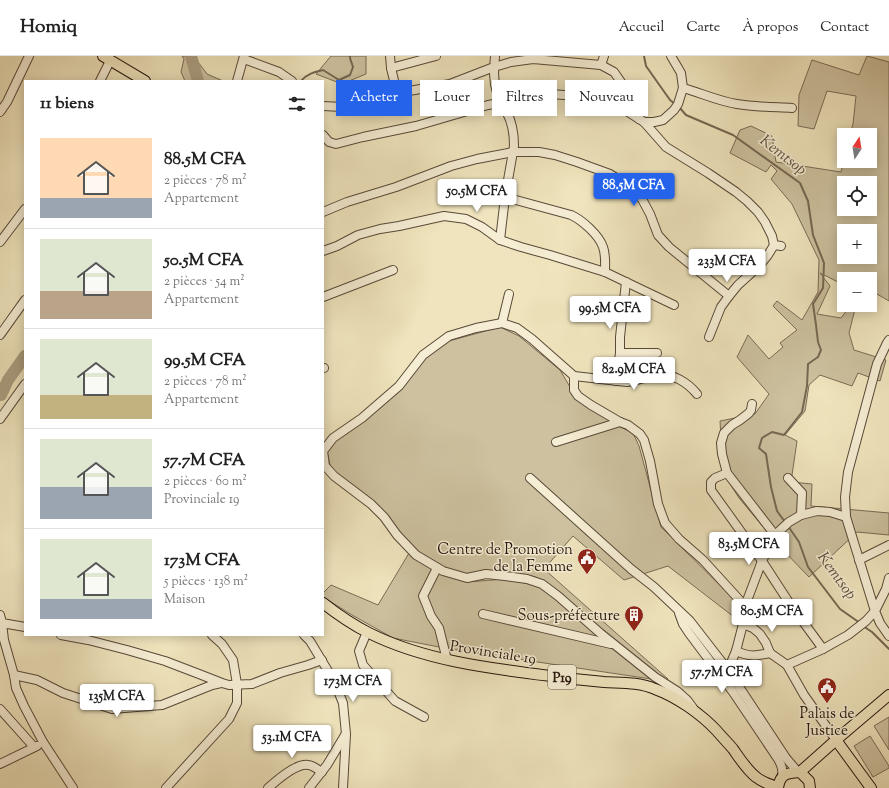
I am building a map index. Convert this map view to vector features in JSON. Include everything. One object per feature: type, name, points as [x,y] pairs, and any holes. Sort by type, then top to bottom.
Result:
[{"type":"main road","points":[[106,58],[143,80]]},
{"type":"main road","name":"Provinciale 19","points":[[324,604],[367,632],[430,656],[543,675],[602,682],[640,684],[654,688],[667,694],[706,720],[756,777],[764,782],[780,784]]},
{"type":"main road","points":[[780,784],[789,773],[799,772],[889,695]]},
{"type":"main road","points":[[836,740],[871,788]]},
{"type":"main road","points":[[799,772],[809,781],[810,788]]},
{"type":"street","points":[[0,112],[7,102],[29,56]]},
{"type":"street","points":[[390,56],[394,80]]},
{"type":"street","points":[[391,68],[436,56]]},
{"type":"street","points":[[494,80],[495,56]]},
{"type":"street","points":[[601,65],[604,56]]},
{"type":"street","points":[[642,121],[654,122],[663,120],[678,104],[683,88],[681,73],[671,56]]},
{"type":"street","points":[[237,80],[244,57],[279,72],[291,80]]},
{"type":"street","points":[[100,80],[106,58]]},
{"type":"street","points":[[412,90],[450,84],[494,67],[511,62],[533,59],[601,65],[614,72],[637,105],[642,121]]},
{"type":"street","points":[[683,88],[718,100],[737,104],[792,108]]},
{"type":"street","points":[[557,95],[580,96],[614,103],[642,121],[666,147],[736,192],[758,212],[765,222],[778,245],[728,296],[721,307],[709,338]]},
{"type":"street","points":[[324,136],[329,142],[336,144],[416,126],[492,105]]},
{"type":"street","points":[[324,106],[336,107]]},
{"type":"street","points":[[500,240],[514,138],[509,116]]},
{"type":"street","points":[[324,212],[347,202],[396,187],[451,166],[476,159],[513,152],[539,152],[555,155],[610,174],[627,185],[642,199],[650,214],[658,235],[669,247],[728,296]]},
{"type":"street","points":[[505,198],[576,217],[599,240],[603,248],[605,272]]},
{"type":"street","points":[[0,242],[3,231],[24,210]]},
{"type":"street","points":[[324,251],[337,246],[358,235],[380,229],[444,216],[466,219],[482,227],[500,240],[605,272],[674,304]]},
{"type":"street","points":[[324,297],[393,270]]},
{"type":"street","points":[[616,381],[626,282]]},
{"type":"street","points":[[502,323],[509,294]]},
{"type":"street","points":[[0,335],[24,301]]},
{"type":"street","points":[[324,450],[333,438],[362,418],[399,386],[423,355],[449,336],[476,328],[502,323],[517,328],[527,335],[574,376],[627,382],[660,374],[682,380],[697,394]]},
{"type":"street","points":[[889,340],[886,343],[877,364],[848,472],[845,497],[846,517],[875,611],[880,623],[889,636]]},
{"type":"street","points":[[620,353],[657,353]]},
{"type":"street","points":[[574,376],[574,390],[578,396],[620,422],[635,429],[640,434],[644,440],[650,461],[658,504],[665,523],[679,539],[703,560],[745,606]]},
{"type":"street","points":[[0,419],[24,385]]},
{"type":"street","points":[[752,404],[749,413],[732,425],[724,433],[721,443],[722,454],[727,473],[775,535]]},
{"type":"street","points":[[556,442],[620,422]]},
{"type":"street","points":[[324,458],[325,466],[334,476],[372,504],[397,535],[416,555],[443,571],[467,578],[486,574],[527,578],[542,584],[600,633],[655,677],[687,700],[697,714]]},
{"type":"street","points":[[727,473],[715,478],[711,482],[711,490],[823,649]]},
{"type":"street","points":[[530,478],[630,569],[654,587],[690,621],[728,670],[786,758],[799,772]]},
{"type":"street","points":[[788,478],[802,493],[801,515]]},
{"type":"street","points":[[721,677],[728,670],[736,651],[743,624],[745,606],[762,561],[775,535],[789,522],[801,515],[817,511],[830,512],[846,517]]},
{"type":"street","points":[[859,560],[889,545]]},
{"type":"street","points":[[438,568],[423,596],[431,616],[439,628],[447,660]]},
{"type":"street","points":[[788,665],[823,649],[848,635],[863,624],[875,611],[888,588],[889,578]]},
{"type":"street","points":[[678,610],[683,624],[689,633],[753,721],[782,765],[783,771],[780,784]]},
{"type":"street","points":[[483,614],[614,644]]},
{"type":"street","points":[[24,627],[1,619],[4,640],[14,675],[16,688],[43,742],[73,788]]},
{"type":"street","points":[[743,624],[753,628],[760,634],[770,653],[788,665],[804,695],[836,740]]},
{"type":"street","points":[[367,632],[359,651],[363,665],[395,701],[424,717]]},
{"type":"street","points":[[66,636],[101,643],[165,661],[229,685],[252,684],[280,673],[308,666],[322,660]]},
{"type":"street","points":[[92,636],[101,643]]},
{"type":"street","points":[[166,788],[229,719],[237,703],[237,684],[233,660],[222,644],[213,636]]},
{"type":"street","points":[[305,636],[310,641],[334,680],[343,704],[346,734],[343,788]]},
{"type":"street","points":[[736,651],[746,655],[770,653]]},
{"type":"street","points":[[14,675],[37,680],[63,693],[112,709],[162,705],[212,685],[222,683]]},
{"type":"street","points":[[0,709],[34,747]]},
{"type":"street","points":[[309,788],[327,765],[346,734]]},
{"type":"street","points":[[0,764],[43,742]]},
{"type":"street","points":[[268,788],[289,772],[302,766],[312,766],[322,772]]},
{"type":"shaded area","points":[[182,56],[195,56],[207,74],[221,80],[185,80],[181,72],[184,59]]},
{"type":"shaded area","points":[[331,56],[366,56],[366,74],[352,80],[336,80],[336,82],[316,74]]},
{"type":"shaded area","points":[[867,56],[889,62],[889,301],[877,294],[877,272],[837,272],[837,282],[820,273],[830,286],[817,314],[841,318],[846,312],[854,312],[849,333],[854,350],[886,360],[880,381],[858,373],[852,386],[820,375],[809,385],[805,411],[785,435],[797,441],[791,482],[812,484],[811,506],[889,513],[889,535],[857,532],[809,577],[780,547],[739,498],[723,473],[720,421],[755,414],[769,394],[737,357],[748,335],[769,359],[783,347],[780,343],[797,330],[773,306],[777,301],[802,320],[818,292],[819,260],[792,204],[771,179],[777,171],[771,165],[766,172],[730,153],[740,130],[751,126],[772,136],[776,162],[841,172],[842,168],[877,168],[877,128],[852,128],[856,96],[827,91],[814,129],[798,126],[799,95],[812,60],[859,75]]},
{"type":"shaded area","points":[[500,327],[519,336],[560,370],[576,397],[616,425],[633,433],[639,446],[661,527],[739,604],[734,617],[668,566],[624,580],[573,536],[544,569],[668,679],[664,687],[651,679],[444,648],[393,638],[324,598],[324,592],[331,585],[378,605],[412,548],[337,475],[330,465],[327,451],[335,441],[402,389],[424,358],[449,341]],"holes":[[[412,548],[446,568],[470,575],[487,571],[538,578],[534,585],[505,579],[467,582],[441,574]]]},
{"type":"shaded area","points":[[889,717],[889,750],[874,726]]},
{"type":"shaded area","points":[[870,736],[889,766],[889,768],[873,777],[854,746]]},
{"type":"waterway","points":[[191,56],[198,80]]},
{"type":"waterway","name":"Kemtsop","points":[[302,80],[311,74],[323,70],[339,80],[350,75],[353,67],[350,56]]},
{"type":"waterway","name":"Kemtsop","points":[[644,56],[646,66],[670,100],[675,104]]},
{"type":"waterway","name":"Kemtsop","points":[[679,107],[686,115],[733,135],[800,183],[808,201],[813,235],[824,263],[823,288],[813,304],[818,342],[821,350],[818,357],[808,364],[807,386],[802,412],[784,435],[772,432],[762,438],[759,448],[766,454],[771,487],[777,511],[785,522]]},
{"type":"waterway","name":"Kemtsop","points":[[0,395],[8,380],[24,357]]},
{"type":"waterway","name":"Kemtsop","points":[[788,526],[799,542],[808,567],[840,609],[860,623]]},
{"type":"waterway","name":"Kemtsop","points":[[863,626],[872,632],[889,649]]},
{"type":"place","name":"Centre de Promotion de la Femme","points":[[587,575]]},
{"type":"place","name":"Sous-préfecture","points":[[634,632]]},
{"type":"place","name":"Palais de Justice","points":[[827,704]]}]
